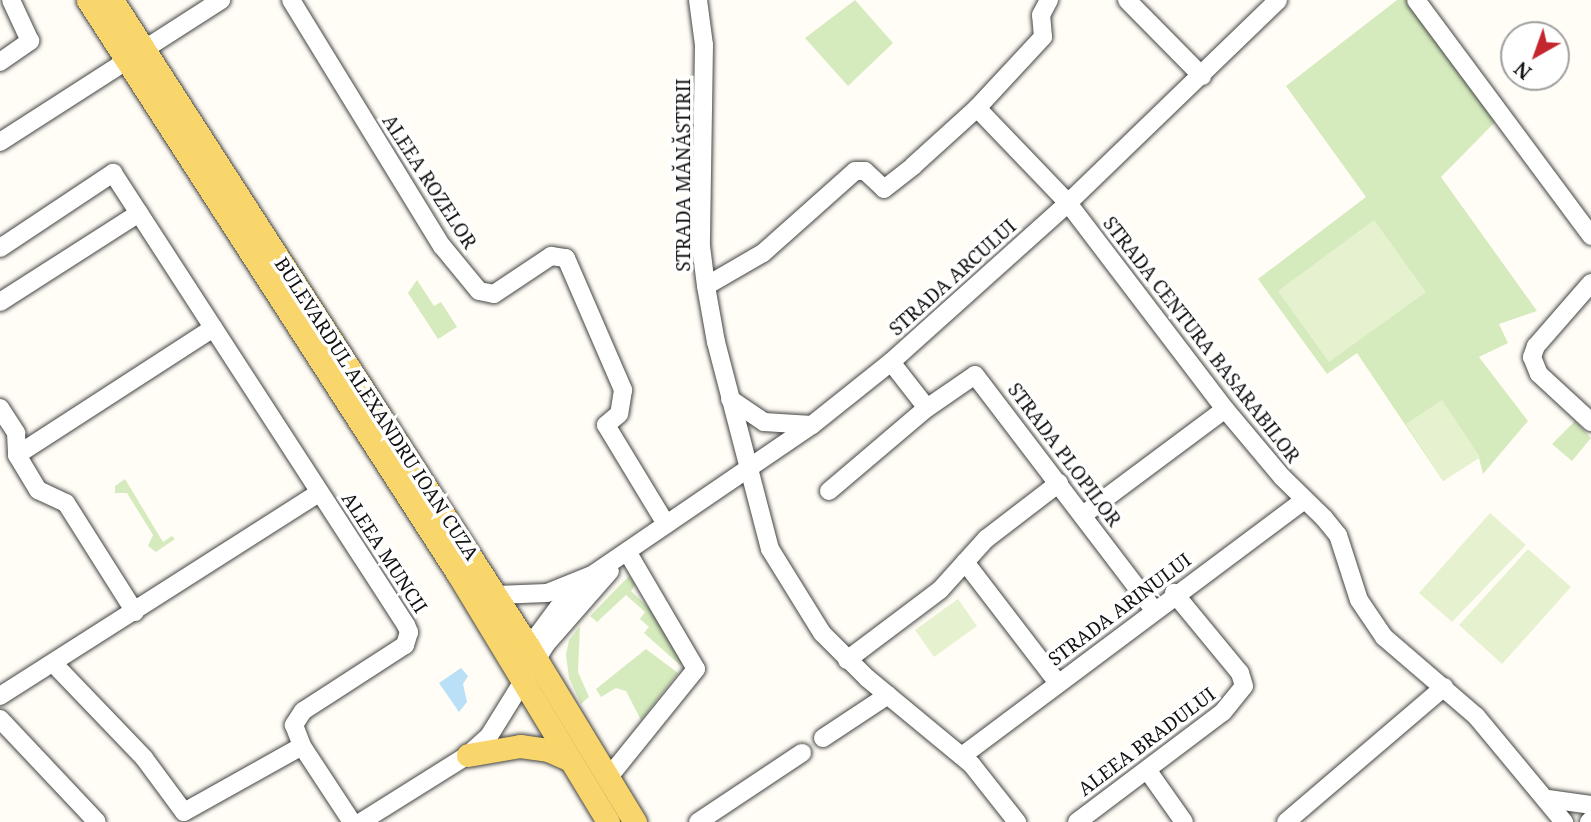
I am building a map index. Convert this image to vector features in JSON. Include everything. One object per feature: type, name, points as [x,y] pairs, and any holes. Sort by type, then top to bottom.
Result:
[{"type":"main road","name":"BULEVARDUL ALEXANDRU IOAN CUZA","points":[[88,0],[136,55],[496,595],[635,822]]},
{"type":"main road","name":"BULEVARDUL ALEXANDRU IOAN CUZA","points":[[112,0],[136,55],[458,574],[608,822]]},
{"type":"main road","points":[[468,755],[520,746],[548,750],[570,760]]},
{"type":"street","points":[[0,62],[30,41],[11,0]]},
{"type":"street","points":[[0,142],[221,0]]},
{"type":"street","name":"ALEEA ROZELOR","points":[[291,0],[442,246],[479,291],[494,294],[551,256],[566,258],[624,390],[619,414],[606,425],[666,524]]},
{"type":"street","name":"STRADA MĂNĂSTIRII","points":[[698,0],[704,44],[701,246],[706,286],[730,399],[770,549],[782,574],[822,633],[847,660],[962,756],[1017,822]]},
{"type":"street","points":[[706,286],[763,253],[855,170],[865,171],[884,189],[977,108],[1043,37],[1041,15],[1049,0]]},
{"type":"street","points":[[1127,0],[1202,76]]},
{"type":"street","name":"STRADA ARCULUI","points":[[496,595],[527,597],[577,582],[628,553],[666,524],[748,471],[812,425],[891,362],[1068,203],[1278,0]]},
{"type":"street","points":[[1416,0],[1591,236]]},
{"type":"street","name":"STRADA CENTURA BASARABILOR","points":[[977,108],[1068,203],[1225,409],[1338,535],[1359,600],[1384,637],[1444,687],[1484,725],[1548,799],[1564,822]]},
{"type":"street","name":"ALEEA MUNCII","points":[[0,248],[113,173],[409,632],[405,645],[303,711],[294,725],[302,746]]},
{"type":"street","points":[[0,302],[139,213]]},
{"type":"street","points":[[1591,283],[1539,341],[1532,357],[1539,374],[1591,422]]},
{"type":"street","points":[[17,455],[213,328]]},
{"type":"street","points":[[891,362],[927,408]]},
{"type":"street","name":"STRADA PLOPILOR","points":[[829,491],[927,408],[975,374],[1153,609]]},
{"type":"street","points":[[730,399],[764,422],[812,425]]},
{"type":"street","points":[[0,408],[16,433],[17,455],[38,490],[66,503],[135,612]]},
{"type":"street","points":[[1083,515],[1225,409]]},
{"type":"street","points":[[847,660],[940,590],[986,539],[1059,483]]},
{"type":"street","name":"ALEEA MUNCII","points":[[0,696],[320,492]]},
{"type":"street","name":"STRADA ARINULUI","points":[[962,756],[1174,593],[1304,500]]},
{"type":"street","points":[[608,778],[696,669],[628,553]]},
{"type":"street","name":"STRADA ARCULUI","points":[[532,652],[628,553]]},
{"type":"street","points":[[965,562],[1058,683]]},
{"type":"street","name":"STRADA ARCULUI","points":[[532,652],[577,582]]},
{"type":"street","name":"ALEEA BRADULUI","points":[[1077,822],[1223,712],[1244,686],[1240,673],[1174,593]]},
{"type":"street","points":[[361,822],[468,755],[497,726],[532,652]]},
{"type":"street","points":[[53,663],[144,758],[184,812],[302,746],[352,822]]},
{"type":"street","points":[[1286,822],[1444,687]]},
{"type":"street","points":[[823,738],[888,695]]},
{"type":"street","points":[[0,719],[97,822]]},
{"type":"street","points":[[698,822],[802,753]]},
{"type":"street","points":[[1148,771],[1184,822]]},
{"type":"street","points":[[1548,799],[1591,805]]},
{"type":"green space","points":[[855,0],[893,43],[848,86],[805,38]]},
{"type":"green space","points":[[1397,0],[1407,0],[1497,120],[1441,177],[1537,311],[1499,324],[1508,343],[1479,357],[1528,421],[1483,474],[1479,458],[1443,481],[1357,353],[1327,374],[1258,279],[1366,197],[1286,86]]},
{"type":"green space","points":[[1374,220],[1426,292],[1329,362],[1278,291]]},
{"type":"green space","points":[[417,280],[434,306],[441,302],[457,327],[438,339],[408,293]]},
{"type":"green space","points":[[1442,400],[1480,457],[1443,481],[1406,424]]},
{"type":"green space","points":[[1575,421],[1591,438],[1572,461],[1552,444]]},
{"type":"green space","points":[[125,479],[163,542],[172,536],[175,539],[156,552],[148,546],[153,535],[127,493],[115,493],[115,486]]},
{"type":"green space","points":[[1490,513],[1526,545],[1452,622],[1419,593]]},
{"type":"green space","points":[[1528,549],[1571,587],[1502,664],[1459,625]]},
{"type":"green space","points":[[629,576],[636,584],[631,591],[650,609],[683,662],[680,665],[644,633],[649,627],[640,619],[645,612],[626,595],[597,622],[590,616]]},
{"type":"green space","points":[[958,599],[977,626],[934,657],[915,630]]},
{"type":"green space","points":[[580,626],[578,672],[589,697],[581,704],[569,678],[566,655],[569,640]]},
{"type":"green space","points":[[646,649],[678,673],[641,720],[626,691],[616,688],[601,697],[596,689]]},
{"type":"water","points":[[461,668],[468,676],[463,684],[467,702],[459,712],[439,683]]}]
